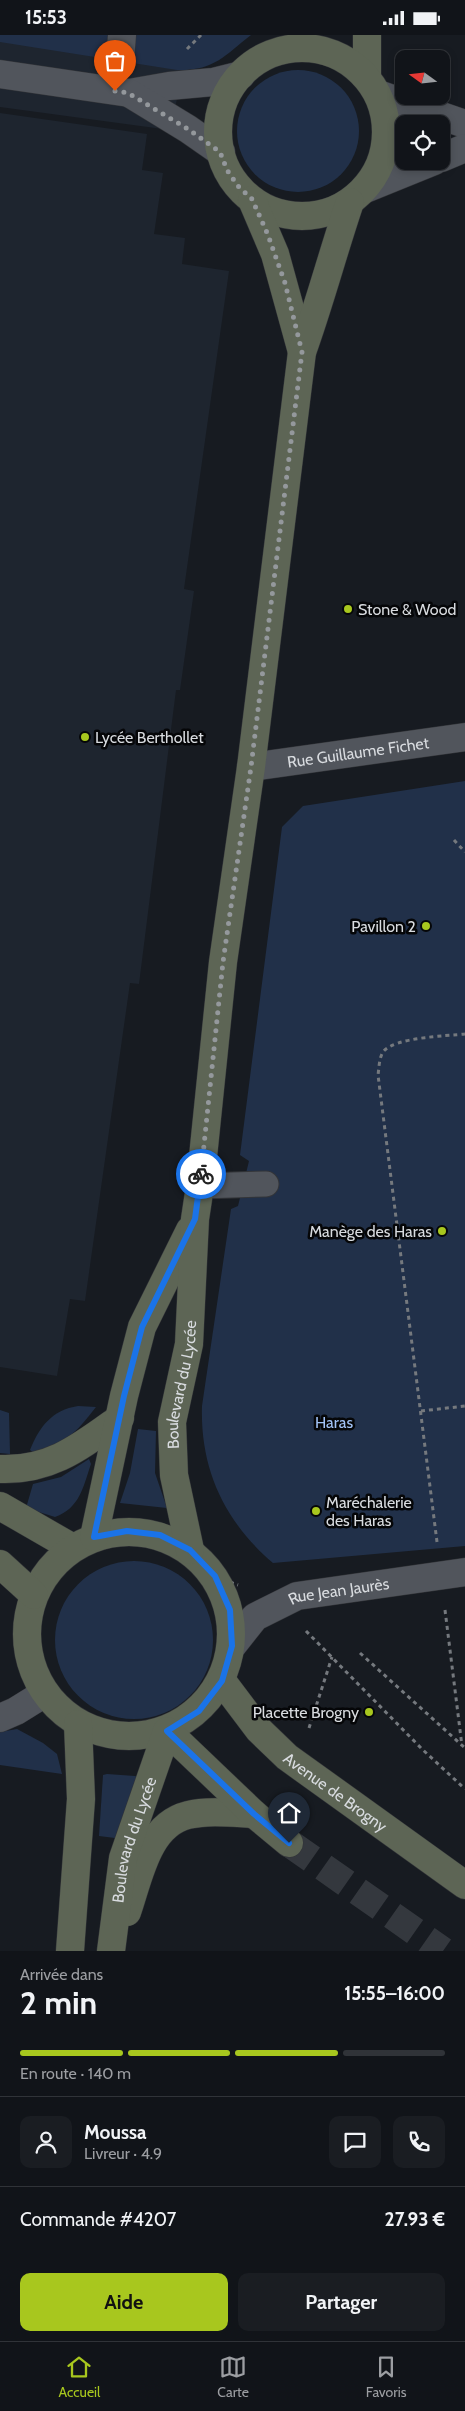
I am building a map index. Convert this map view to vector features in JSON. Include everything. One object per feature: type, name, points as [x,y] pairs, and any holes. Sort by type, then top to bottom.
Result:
[{"type":"main road","points":[[367,35],[372,86],[385,113],[386,133],[384,153],[377,172],[357,195],[331,211],[310,216],[296,216],[269,210],[252,199],[238,186],[227,170],[220,152],[220,119],[231,88],[240,75],[263,58],[294,42],[339,56],[372,86]]},
{"type":"main road","name":"Boulevard du Lycée","points":[[190,1550],[174,1475],[172,1422],[189,1344],[195,1219],[223,962],[251,767],[302,352],[322,295],[336,241],[357,195]]},
{"type":"main road","name":"Boulevard du Lycée","points":[[252,199],[278,261],[302,352]]},
{"type":"main road","name":"Boulevard du Lycée","points":[[84,1543],[120,1418],[142,1327],[195,1219]]},
{"type":"main road","points":[[0,1469],[23,1469],[64,1457],[120,1418]]},
{"type":"main road","points":[[0,1506],[84,1543]]},
{"type":"main road","points":[[127,1531],[160,1535],[190,1550],[215,1576],[230,1610],[232,1646],[222,1681],[199,1711],[167,1731],[130,1737],[107,1735],[78,1724],[60,1710],[44,1693],[33,1670],[27,1645],[28,1619],[34,1595],[50,1569],[84,1543],[127,1531]]},
{"type":"main road","points":[[0,1564],[34,1595]]},
{"type":"main road","name":"Avenue de Brogny","points":[[222,1681],[260,1730],[287,1757],[465,1885]]},
{"type":"main road","points":[[70,1951],[81,1799],[78,1724]]},
{"type":"main road","points":[[167,1731],[254,1814],[289,1843]]},
{"type":"main road","name":"Boulevard du Lycée","points":[[112,1951],[123,1858],[167,1731]]},
{"type":"main road","points":[[112,1951],[145,1859],[152,1843],[164,1828],[187,1815],[203,1813],[254,1814]]},
{"type":"street","points":[[0,75],[128,93],[169,86],[212,82],[240,75]]},
{"type":"street","points":[[372,86],[465,124]]},
{"type":"street","points":[[128,93],[188,129],[220,152]]},
{"type":"street","points":[[450,154],[465,148]]},
{"type":"street","points":[[357,195],[414,170]]},
{"type":"street","name":"Rue Guillaume Fichet","points":[[251,767],[465,737]]},
{"type":"street","name":"Rue Jean Jaurès","points":[[232,1646],[255,1617],[297,1596],[453,1574]]},
{"type":"street","points":[[0,1718],[16,1711],[44,1693]]},
{"type":"lane","points":[[200,1186],[266,1184]]},
{"type":"path","points":[[454,840],[463,847],[465,852]]},
{"type":"path","points":[[438,1547],[378,1075],[382,1053],[390,1046],[403,1042],[465,1034]]},
{"type":"path","points":[[421,1411],[465,1406]]},
{"type":"path","points":[[453,1574],[464,1747]]},
{"type":"path","points":[[279,1605],[422,1750],[465,1789]]},
{"type":"path","points":[[360,1653],[464,1747]]},
{"type":"path","points":[[307,1732],[332,1657]]},
{"type":"shaded area","points":[[0,35],[222,35],[182,77],[170,130],[0,107]]},
{"type":"shaded area","name":"Lycée Berthollet","points":[[0,113],[147,134],[142,170],[163,173],[154,234],[185,238],[182,264],[229,271],[184,589],[194,591],[180,690],[176,690],[139,984],[130,983],[85,1301],[70,1299],[57,1376],[0,1367]]},
{"type":"green space","points":[[0,35],[251,35],[225,56],[210,65],[190,70],[177,70],[0,42]]},
{"type":"green space","points":[[298,70],[321,75],[341,88],[354,108],[359,131],[354,154],[341,174],[321,187],[298,192],[275,187],[255,174],[242,154],[237,131],[242,108],[255,88],[275,75]]},
{"type":"green space","name":"Haras","points":[[465,781],[465,1546],[273,1563],[241,1530],[219,1493],[205,1452],[202,1406],[231,1209],[238,1206],[249,1161],[240,1155],[282,827],[303,806]]},
{"type":"green space","points":[[78,1406],[96,1407],[76,1431],[63,1441],[34,1453],[30,1450],[42,1427],[48,1421],[61,1411]]},
{"type":"green space","points":[[0,1410],[9,1413],[10,1454],[0,1453]]},
{"type":"green space","points":[[138,1429],[156,1431],[155,1473],[167,1508],[120,1503],[130,1473]]},
{"type":"green space","points":[[89,1459],[91,1464],[83,1489],[70,1508],[55,1517],[26,1508],[33,1484],[61,1477]]},
{"type":"green space","points":[[142,1561],[157,1564],[171,1570],[190,1584],[200,1596],[210,1617],[213,1640],[210,1663],[200,1684],[190,1696],[178,1706],[157,1716],[142,1719],[126,1719],[111,1716],[90,1706],[68,1684],[56,1655],[55,1632],[58,1617],[68,1596],[90,1574],[119,1562]]},
{"type":"green space","points":[[17,1729],[43,1743],[57,1754],[62,1774],[0,1765],[0,1732]]},
{"type":"green space","points":[[103,1775],[139,1778],[115,1838],[99,1836]]},
{"type":"tunnel","points":[[289,1843],[443,1951]]},
{"type":"way so far","points":[[115,91],[128,93],[188,129],[220,152],[227,170],[238,186],[252,199],[268,235],[285,283],[302,352],[251,767],[223,962],[201,1174]]},
{"type":"place","name":"Stone & Wood","points":[[348,609]]},
{"type":"place","name":"Lycée Berthollet","points":[[85,737]]},
{"type":"place","name":"Pavillon 2","points":[[426,926]]},
{"type":"place","name":"Manège des Haras","points":[[442,1231]]},
{"type":"place","name":"Maréchalerie des Haras","points":[[316,1511]]},
{"type":"place","name":"Placette Brogny","points":[[369,1712]]},
{"type":"route","points":[[201,1174],[195,1219],[142,1327],[124,1396],[94,1537],[127,1531],[160,1535],[190,1550],[215,1576],[230,1610],[232,1646],[222,1681],[199,1711],[167,1731],[254,1814],[289,1843]]}]
